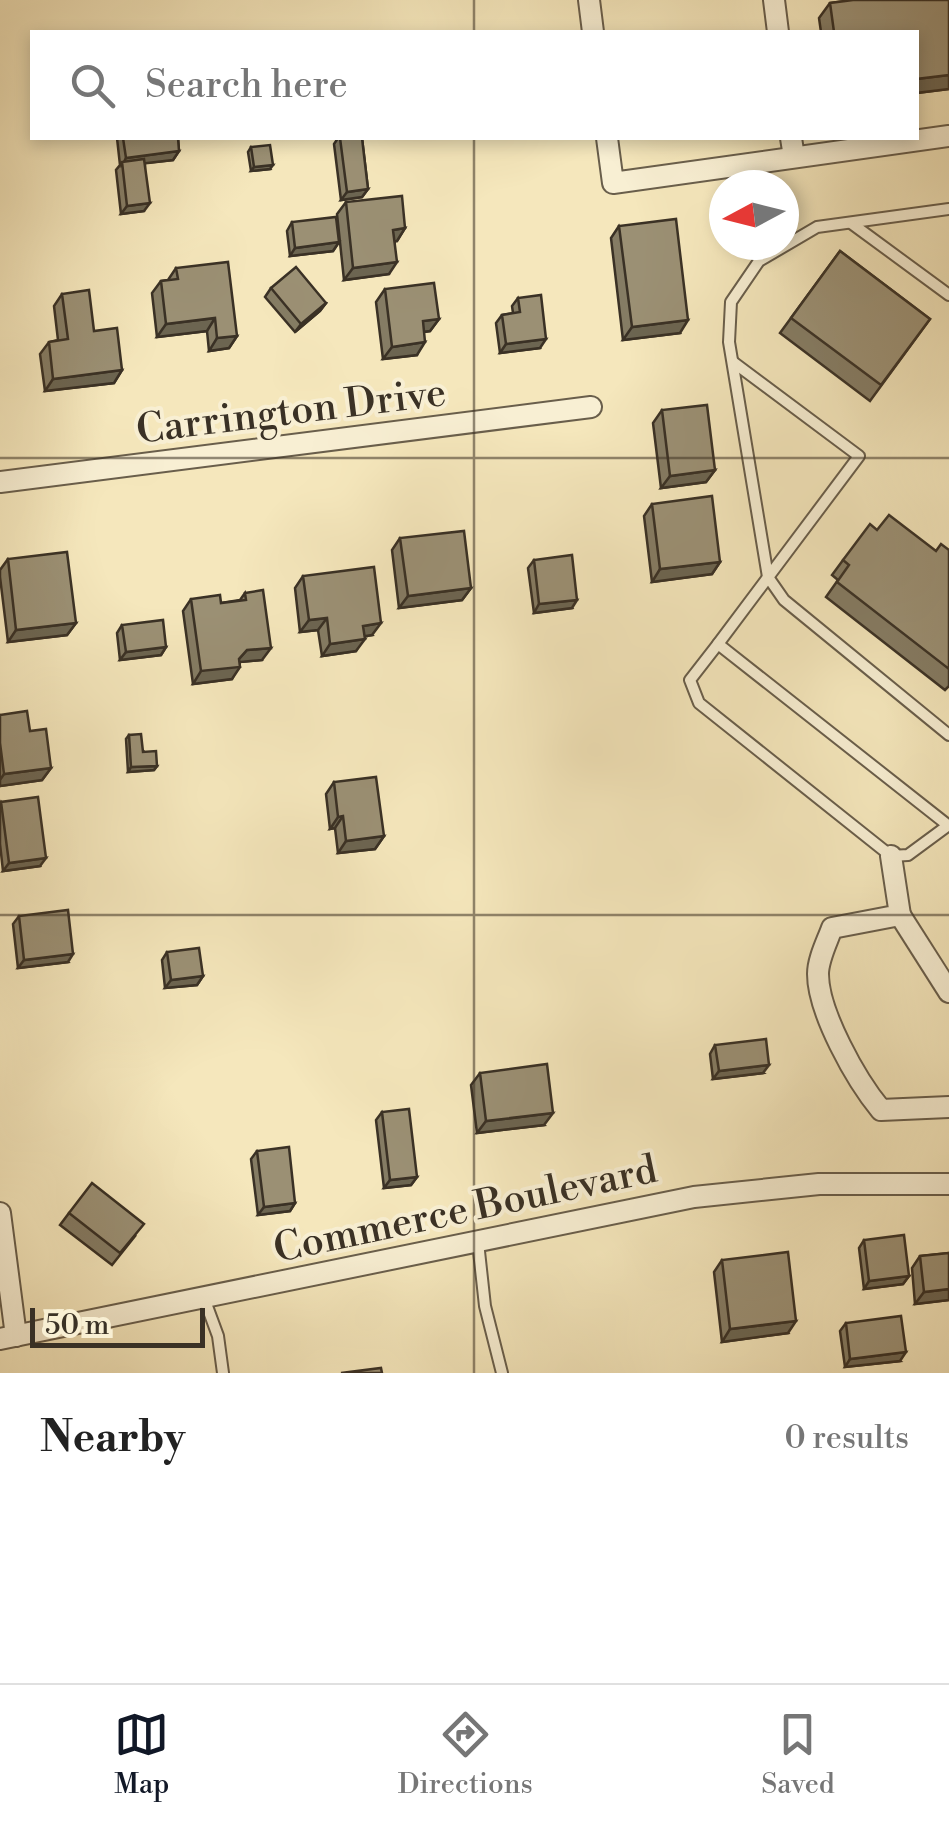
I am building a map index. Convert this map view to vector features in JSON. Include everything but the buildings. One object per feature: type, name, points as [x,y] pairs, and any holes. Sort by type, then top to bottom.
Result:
[{"type":"street","points":[[589,0],[593,30]]},
{"type":"street","points":[[774,0],[778,30]]},
{"type":"street","points":[[919,138],[949,136]]},
{"type":"street","points":[[607,140],[613,183],[793,148],[897,140]]},
{"type":"street","name":"Carrington Drive","points":[[0,482],[591,408]]},
{"type":"street","points":[[891,856],[900,915],[949,992]]},
{"type":"street","points":[[900,915],[832,928],[818,969],[820,1004],[864,1090],[881,1110],[949,1107]]},
{"type":"street","name":"Commerce Boulevard","points":[[8,1338],[694,1196],[819,1184],[949,1184]]},
{"type":"street","points":[[0,1214],[8,1338]]},
{"type":"lane","points":[[949,209],[817,227],[759,261],[731,302],[732,361],[768,577],[784,600],[949,735]]},
{"type":"lane","points":[[851,222],[949,295]]},
{"type":"lane","points":[[718,644],[947,826],[908,854],[891,856],[699,703],[690,680],[860,456],[732,361]]},
{"type":"lane","points":[[478,1241],[488,1326],[502,1373]]},
{"type":"lane","points":[[203,1297],[218,1336],[222,1373]]}]
